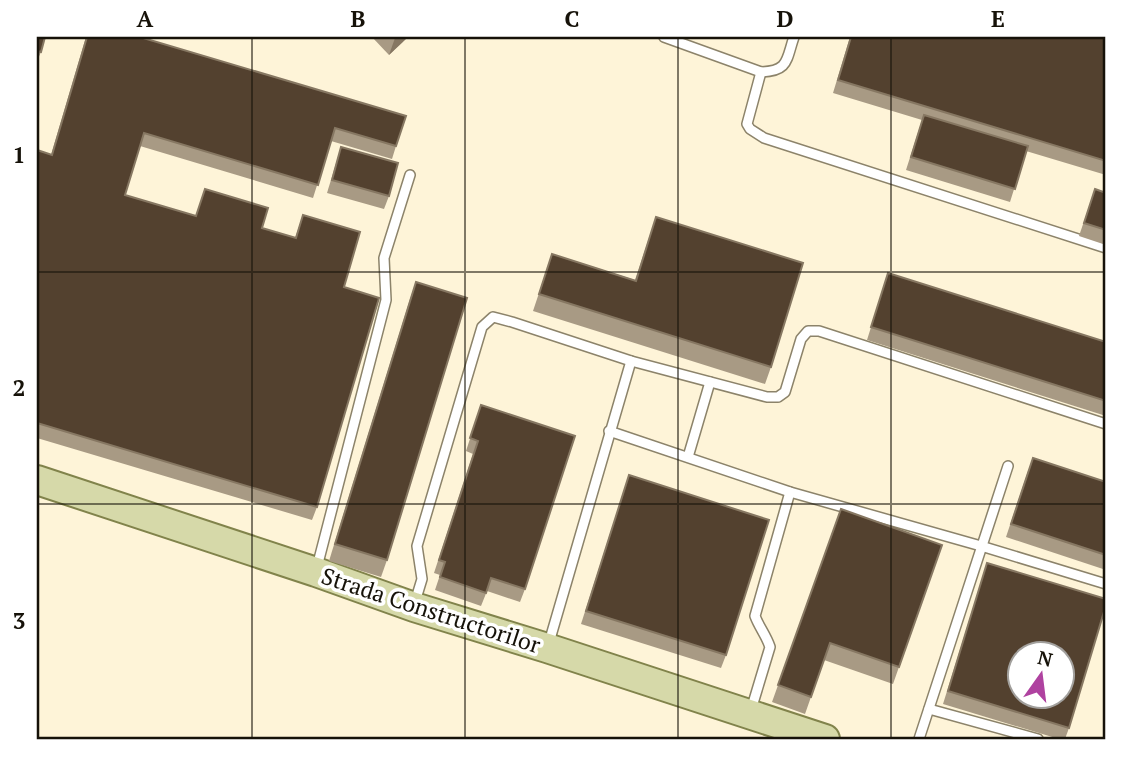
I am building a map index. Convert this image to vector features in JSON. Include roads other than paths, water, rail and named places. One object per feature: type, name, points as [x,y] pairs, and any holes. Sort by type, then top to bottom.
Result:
[{"type":"main road","name":"Strada Constructorilor","points":[[37,480],[414,607],[825,739]]},
{"type":"lane","points":[[664,37],[761,72],[777,72],[785,64],[794,37]]},
{"type":"lane","points":[[761,72],[747,124],[764,138],[1106,248]]},
{"type":"lane","points":[[316,572],[386,300],[384,258],[410,175]]},
{"type":"lane","points":[[414,607],[422,579],[417,546],[482,327],[493,317],[631,361],[768,397],[778,397],[785,392],[801,339],[808,331],[819,331],[1106,424]]},
{"type":"lane","points":[[547,648],[631,361]]},
{"type":"lane","points":[[688,457],[710,382]]},
{"type":"lane","points":[[609,431],[790,492],[981,545],[1106,584]]},
{"type":"lane","points":[[919,739],[1008,466]]},
{"type":"lane","points":[[750,714],[769,646],[755,616],[790,492]]},
{"type":"lane","points":[[929,709],[1038,739]]}]
